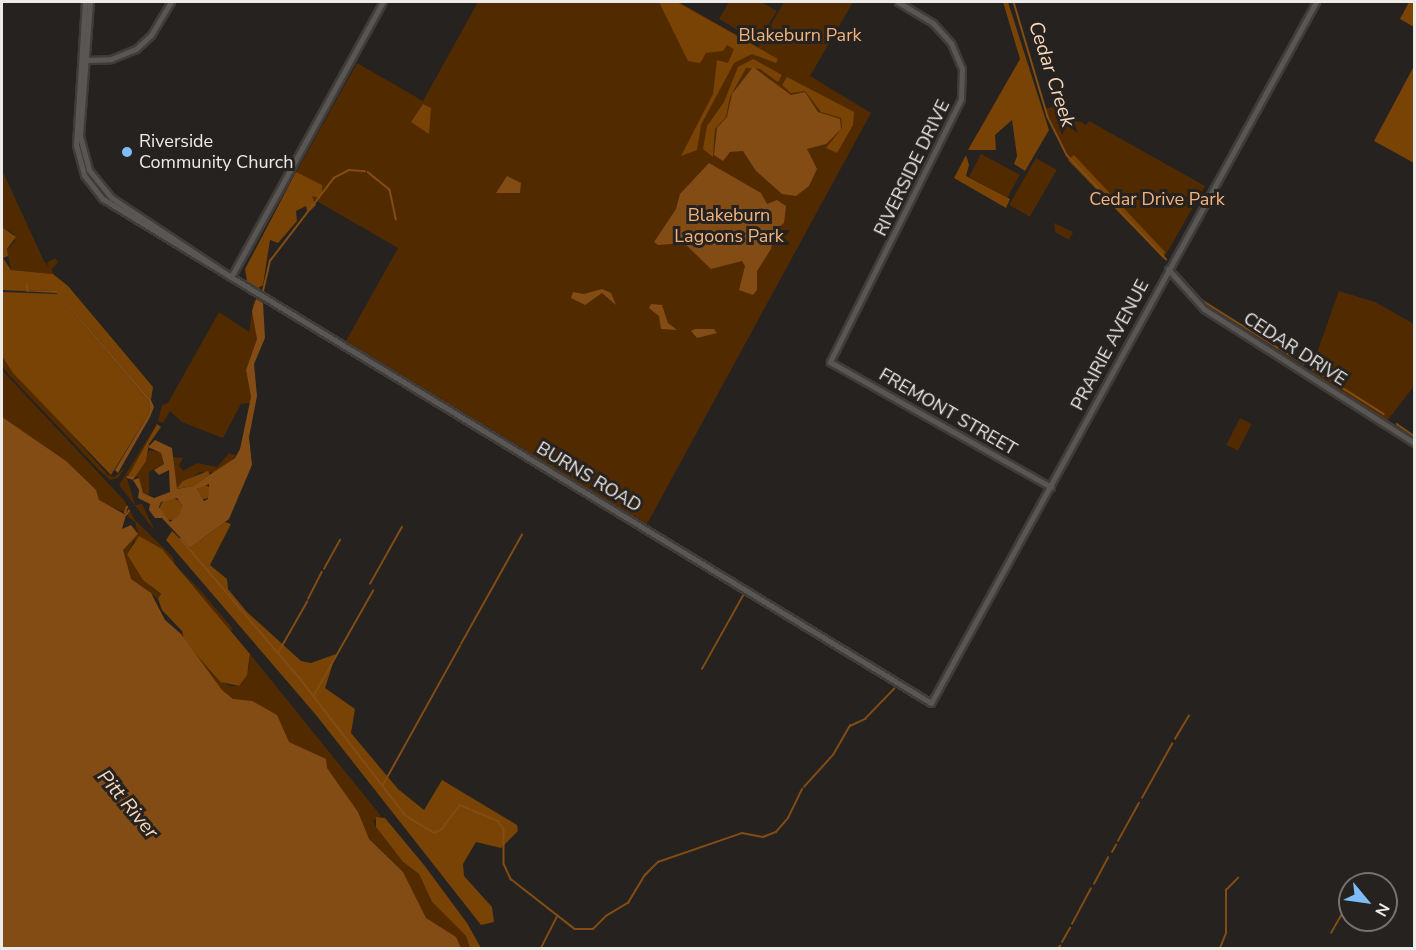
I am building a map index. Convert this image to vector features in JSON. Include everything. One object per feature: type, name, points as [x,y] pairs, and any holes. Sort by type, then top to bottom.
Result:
[{"type":"street","points":[[83,60],[85,2]]},
{"type":"street","points":[[83,60],[90,2]]},
{"type":"street","points":[[83,60],[111,59],[136,49],[152,35],[171,2]]},
{"type":"street","points":[[231,277],[383,2]]},
{"type":"street","name":"RIVERSIDE DRIVE","points":[[830,362],[962,99],[962,72],[951,43],[933,23],[897,2]]},
{"type":"street","name":"PRAIRIE AVENUE","points":[[931,703],[1316,2]]},
{"type":"street","name":"BURNS ROAD","points":[[83,60],[76,145],[89,183],[114,208],[931,703]]},
{"type":"street","name":"CEDAR DRIVE","points":[[1168,269],[1204,309],[1414,443]]},
{"type":"street","name":"FREMONT STREET","points":[[830,362],[1051,487]]},
{"type":"green space","points":[[478,2],[679,2],[758,47],[784,2],[853,2],[810,76],[871,113],[647,524],[346,341],[398,248],[289,185],[357,63],[423,101]]},
{"type":"green space","points":[[729,2],[761,2],[777,11],[758,42],[719,19]]},
{"type":"green space","name":"Cedar Drive Park","points":[[1064,103],[1070,122],[1075,119],[1086,125],[1089,121],[1205,186],[1164,258],[1067,158],[1045,109]]},
{"type":"green space","points":[[981,154],[1020,175],[1008,198],[969,177]]},
{"type":"green space","points":[[1036,158],[1057,170],[1030,217],[1009,205]]},
{"type":"green space","points":[[2,170],[44,261],[50,268],[47,263],[55,258],[58,262],[52,269],[53,274],[11,270],[7,250],[15,241],[14,234],[2,227]]},
{"type":"green space","points":[[1054,223],[1073,232],[1069,240],[1055,232]]},
{"type":"green space","points":[[1339,291],[1375,302],[1414,324],[1414,386],[1387,421],[1310,372]]},
{"type":"green space","points":[[254,298],[257,339],[246,370],[250,403],[241,404],[223,438],[182,422],[170,411],[163,423],[158,421],[162,405],[168,403],[219,312],[249,332]]},
{"type":"green space","points":[[2,356],[108,475],[114,477],[125,468],[118,478],[110,480],[98,469],[8,374],[2,366]]},
{"type":"green space","points":[[2,370],[124,500],[128,507],[124,512],[2,461]]},
{"type":"green space","points":[[1240,418],[1252,424],[1238,451],[1226,445]]},
{"type":"green space","points":[[156,425],[127,478],[135,505],[142,504],[155,531],[119,485]]},
{"type":"green space","points":[[150,450],[161,453],[164,464],[149,472],[149,495],[143,493],[139,478],[134,476]]},
{"type":"green space","points":[[229,453],[236,456],[217,473],[200,472],[176,489],[173,457],[183,458],[179,465],[183,471],[197,463],[217,467]]},
{"type":"green space","points":[[128,507],[135,520],[173,557],[175,565],[162,549],[134,541],[127,554],[151,587],[161,595],[158,599],[151,594],[165,620],[181,634],[213,675],[230,686],[239,686],[249,667],[250,654],[381,816],[373,821],[376,827],[403,862],[419,874],[432,902],[466,936],[470,948],[392,948],[267,763],[91,572],[138,534],[135,522],[128,517]]},
{"type":"green space","points":[[176,566],[233,629],[231,631]]},
{"type":"shaded area","points":[[659,2],[677,2],[778,59],[776,63],[752,54],[734,63],[701,125],[697,150],[681,156],[713,94],[717,60],[728,63],[734,49],[727,45],[723,51],[706,53],[700,63],[688,61]]},
{"type":"shaded area","points":[[1003,2],[1008,2],[1049,130],[1025,171],[1014,164],[1017,156],[1012,120],[995,135],[996,150],[968,150],[1020,59]]},
{"type":"shaded area","points":[[1409,2],[1414,2],[1414,27],[1400,19]]},
{"type":"shaded area","points":[[753,59],[782,75],[778,82],[760,69],[746,68],[730,97],[726,117],[715,129],[713,157],[703,149],[707,126],[724,102],[738,67]]},
{"type":"shaded area","points":[[1414,66],[1414,163],[1374,141]]},
{"type":"shaded area","points":[[787,77],[854,112],[853,125],[837,153],[826,148],[842,128],[841,118],[821,112],[805,91],[791,93],[782,85]]},
{"type":"shaded area","points":[[423,104],[431,108],[429,134],[411,122]]},
{"type":"shaded area","points":[[966,155],[969,165],[966,176],[1010,199],[1006,208],[954,178]]},
{"type":"shaded area","points":[[1074,155],[1165,252],[1163,258],[1068,160]]},
{"type":"shaded area","points":[[296,172],[322,185],[322,193],[319,198],[312,196],[316,205],[311,210],[307,211],[306,206],[296,211],[297,221],[278,243],[270,240],[263,285],[257,289],[247,281],[245,269]]},
{"type":"shaded area","points":[[2,227],[16,237],[7,249],[8,256],[3,258],[11,270],[53,274],[68,286],[153,387],[151,400],[57,291],[2,290]]},
{"type":"shaded area","points":[[2,292],[58,294],[149,401],[150,412],[111,475],[13,373],[2,356]]},
{"type":"shaded area","points":[[157,424],[161,427],[149,444],[146,461],[133,480],[127,478]]},
{"type":"shaded area","points":[[208,471],[210,475],[193,486],[176,489],[183,481]]},
{"type":"shaded area","points":[[201,485],[207,485],[211,492],[207,499],[201,499],[197,495],[197,489]]},
{"type":"shaded area","points":[[171,498],[179,501],[182,509],[179,517],[171,520],[163,517],[160,509],[163,501]]},
{"type":"shaded area","points":[[225,522],[231,524],[210,565],[227,579],[228,589],[247,612],[301,661],[311,663],[336,654],[325,688],[355,709],[351,733],[398,789],[424,810],[442,780],[517,825],[518,831],[501,848],[476,842],[463,864],[464,876],[492,907],[494,922],[481,925],[316,715],[166,540],[172,531],[190,548]]},
{"type":"shaded area","points":[[139,536],[162,549],[250,654],[247,675],[239,686],[221,682],[184,640],[182,631],[162,610],[158,599],[161,594],[143,580],[127,554]]},
{"type":"shaded area","points":[[376,817],[385,818],[424,865],[467,923],[481,948],[470,948],[466,936],[432,902],[419,874],[403,862],[376,827]]},
{"type":"water","points":[[753,67],[791,95],[805,92],[818,112],[840,119],[841,129],[826,144],[807,149],[817,169],[809,186],[796,196],[782,194],[756,171],[743,151],[730,152],[723,161],[714,155],[717,128],[727,117],[732,94]]},
{"type":"water","points":[[709,163],[761,193],[767,204],[777,200],[786,206],[784,223],[774,231],[771,249],[757,271],[757,290],[753,295],[739,290],[745,266],[742,261],[711,269],[684,243],[658,245],[654,242],[676,209],[680,194]]},
{"type":"water","points":[[507,176],[521,183],[520,193],[496,193]]},
{"type":"water","points":[[602,289],[611,293],[616,305],[602,293],[585,305],[571,298],[573,292],[584,294]]},
{"type":"water","points":[[2,290],[57,291],[151,400],[154,407],[150,417],[118,473],[115,470],[150,412],[149,401],[57,293]]},
{"type":"water","points":[[256,299],[263,303],[265,338],[254,364],[257,396],[249,437],[252,465],[229,519],[190,548],[162,518],[155,518],[149,510],[150,504],[138,498],[139,490],[133,480],[139,478],[143,493],[154,498],[170,492],[169,470],[159,475],[154,470],[164,464],[161,453],[148,447],[155,440],[172,448],[177,489],[193,486],[235,458],[240,449],[251,397],[246,370],[257,339],[252,311]],"holes":[[[209,484],[208,499],[204,501],[197,489]],[[177,498],[182,506],[180,514],[170,522],[159,507],[161,502]]]},
{"type":"water","points":[[651,304],[662,305],[668,323],[677,330],[661,329],[659,316],[649,308]]},
{"type":"water","points":[[714,329],[717,333],[697,338],[691,331]]},
{"type":"water","name":"Pitt River","points":[[2,417],[66,461],[96,490],[99,500],[126,515],[122,529],[131,525],[138,534],[123,550],[131,579],[151,593],[165,620],[181,634],[222,690],[233,699],[252,701],[277,715],[289,742],[326,759],[327,768],[358,812],[369,839],[403,872],[426,918],[456,937],[461,948],[2,948]]},
{"type":"waterway","name":"Cedar Creek","points":[[1014,2],[1048,117],[1067,155],[1166,259]]},
{"type":"waterway","points":[[263,291],[270,261],[334,178],[349,170],[365,171]]},
{"type":"waterway","points":[[368,172],[390,190],[396,219]]},
{"type":"waterway","name":"Cedar Creek","points":[[1175,270],[1203,301],[1304,364]]},
{"type":"waterway","points":[[27,284],[28,291]]},
{"type":"waterway","name":"Cedar Creek","points":[[1311,368],[1384,414]]},
{"type":"waterway","name":"Cedar Creek","points":[[1397,424],[1414,436]]},
{"type":"waterway","points":[[128,477],[133,478]]},
{"type":"waterway","points":[[1032,525],[1048,498]]},
{"type":"waterway","points":[[125,513],[127,507]]},
{"type":"waterway","points":[[126,515],[129,511]]},
{"type":"waterway","points":[[370,584],[402,527]]},
{"type":"waterway","points":[[461,644],[522,535]]},
{"type":"waterway","points":[[1009,570],[1026,536]]},
{"type":"waterway","points":[[181,539],[299,677],[406,816],[434,833],[441,830],[460,805],[498,821],[504,829],[504,864],[511,879],[575,929],[593,929],[606,916],[628,903],[645,875],[658,862],[742,833],[763,837],[776,832],[788,818],[802,789]]},
{"type":"waterway","points":[[324,569],[340,540]]},
{"type":"waterway","points":[[308,599],[322,572]]},
{"type":"waterway","points":[[972,634],[1003,579]]},
{"type":"waterway","points":[[313,697],[373,591]]},
{"type":"waterway","points":[[702,669],[744,594]]},
{"type":"waterway","points":[[278,653],[307,602]]},
{"type":"waterway","points":[[383,785],[460,646]]},
{"type":"waterway","points":[[804,787],[833,755],[850,726],[865,719],[894,689]]},
{"type":"waterway","points":[[1175,739],[1189,716]]},
{"type":"waterway","points":[[1142,798],[1172,744]]},
{"type":"waterway","points":[[1118,841],[1139,803]]},
{"type":"waterway","points":[[1112,852],[1116,845]]},
{"type":"waterway","points":[[1094,884],[1108,858]]},
{"type":"waterway","points":[[1220,948],[1226,933],[1226,890],[1238,878]]},
{"type":"waterway","points":[[1072,924],[1091,889]]},
{"type":"waterway","points":[[541,948],[557,916]]},
{"type":"waterway","points":[[1331,933],[1338,921]]},
{"type":"waterway","points":[[1062,942],[1070,928]]},
{"type":"place","name":"Riverside Community Church","points":[[127,152]]},
{"type":"park label","name":"Blakeburn Park","points":[[800,35]]},
{"type":"park label","name":"Blakeburn Lagoons Park","points":[[729,226]]}]
